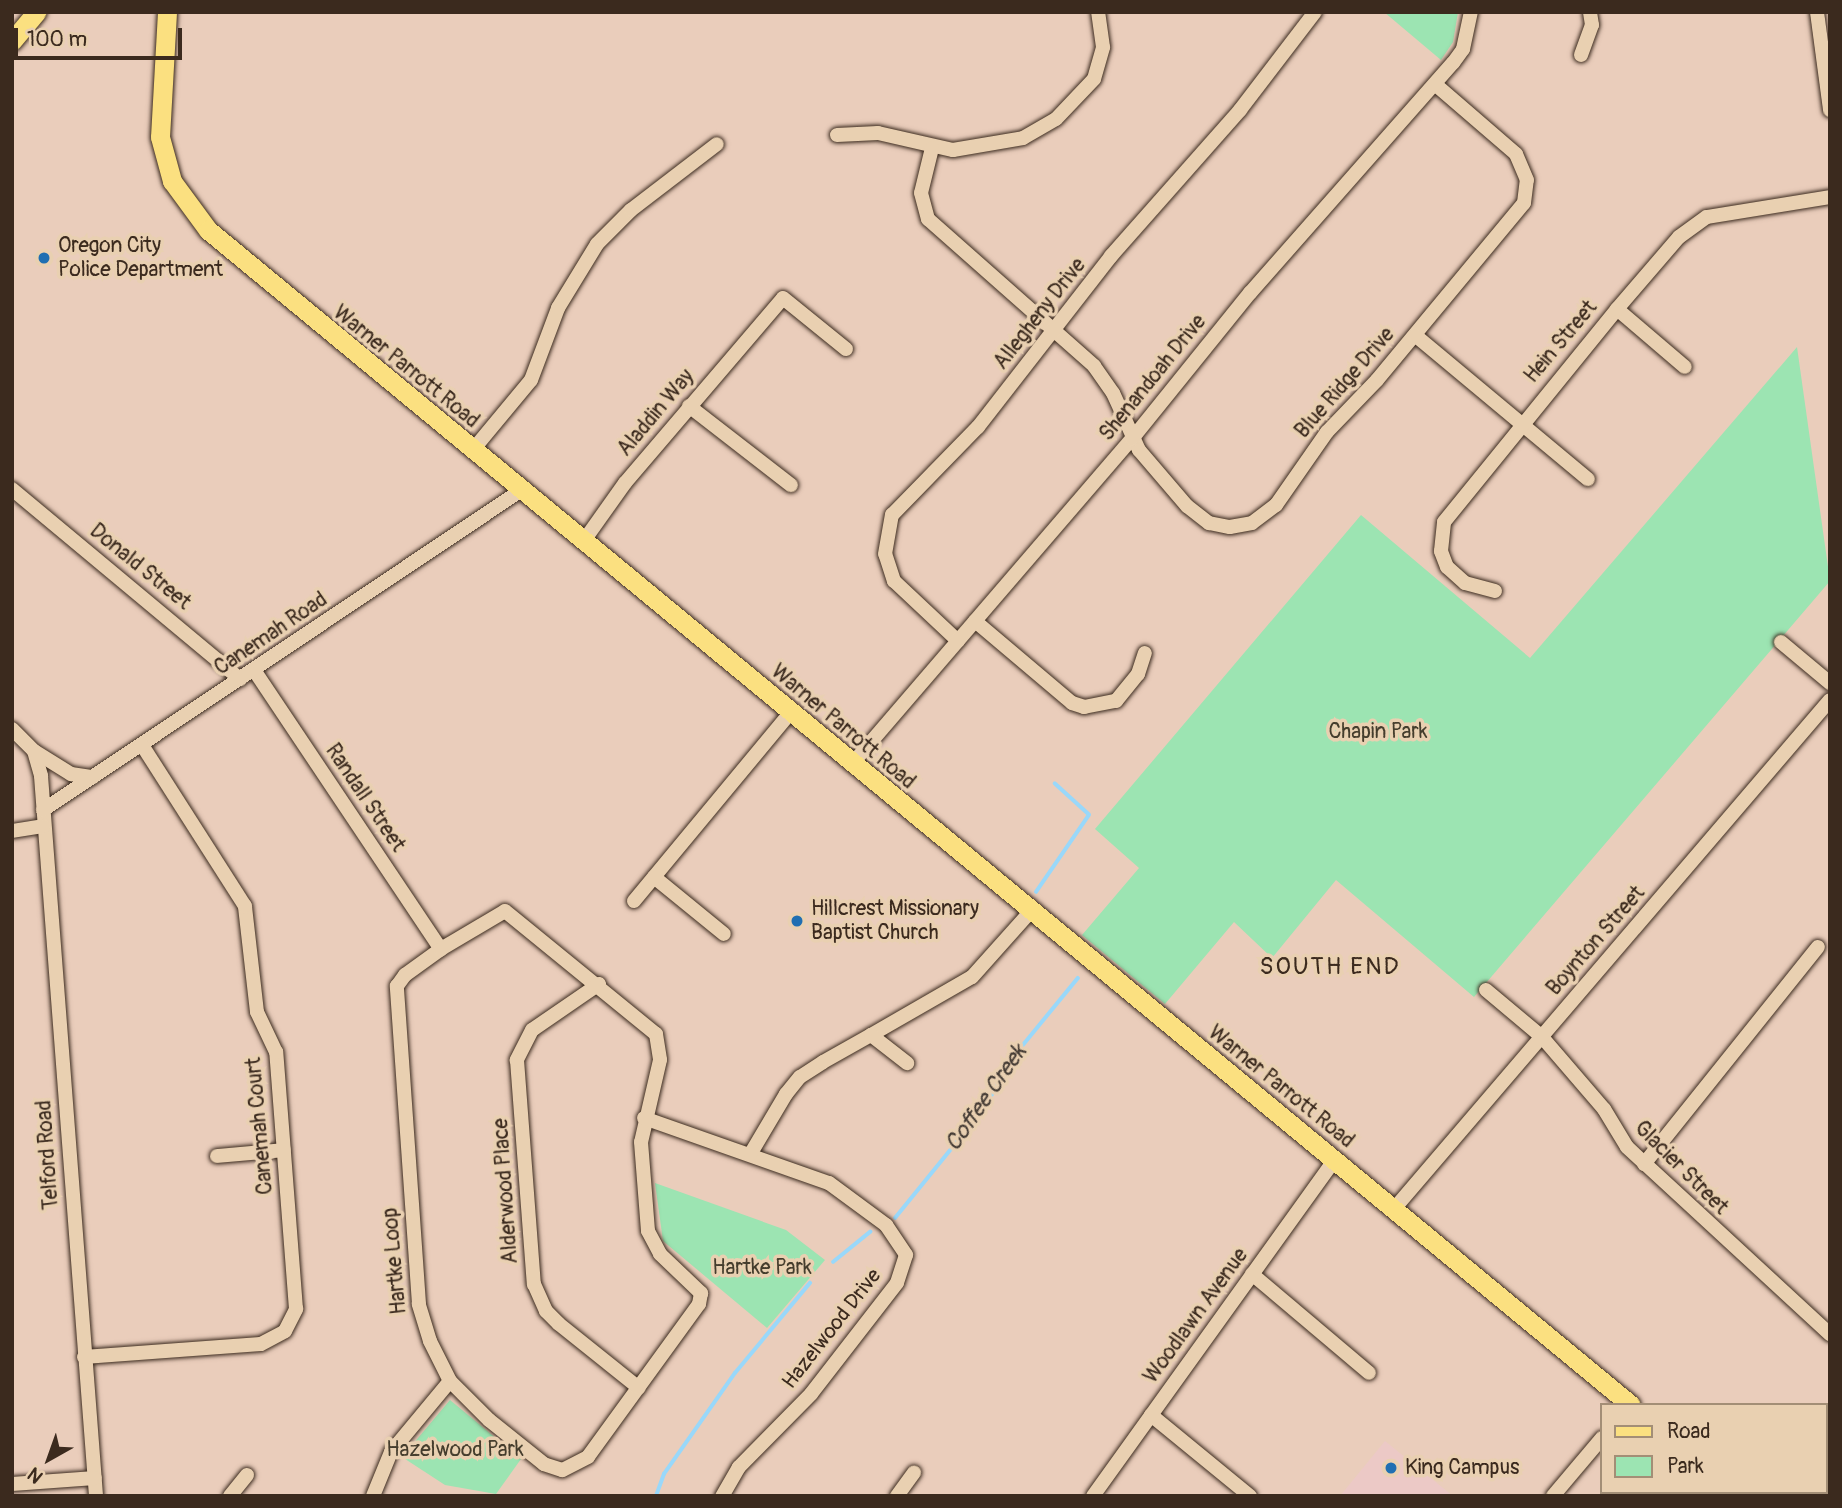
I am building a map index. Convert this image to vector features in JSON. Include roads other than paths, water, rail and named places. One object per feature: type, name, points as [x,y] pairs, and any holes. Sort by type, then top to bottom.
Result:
[{"type":"main road","points":[[12,41],[36,12]]},
{"type":"main road","name":"Warner Parrott Road","points":[[167,12],[160,137],[180,195],[233,254],[1629,1403]]},
{"type":"street","points":[[837,135],[878,133],[932,148],[1000,146],[1056,119],[1098,71],[1103,47],[1098,12]]},
{"type":"street","name":"Allegheny Drive","points":[[958,641],[894,581],[885,554],[887,526],[900,503],[978,426],[1315,12]]},
{"type":"street","name":"Shenandoah Drive","points":[[852,764],[1132,439],[1250,293],[1464,49],[1471,12]]},
{"type":"street","points":[[1581,55],[1592,24],[1590,12]]},
{"type":"street","points":[[1817,12],[1830,110]]},
{"type":"street","name":"Blue Ridge Drive","points":[[932,148],[921,193],[928,219],[1055,329],[1105,379],[1132,439],[1197,516],[1230,527],[1252,523],[1276,505],[1327,432],[1415,335],[1517,215],[1527,189],[1517,154],[1435,84]]},
{"type":"street","points":[[472,451],[531,380],[558,308],[597,244],[631,210],[717,144]]},
{"type":"street","name":"Hein Street","points":[[1495,591],[1477,589],[1458,578],[1447,567],[1440,538],[1452,507],[1617,309],[1679,237],[1707,217],[1830,197]]},
{"type":"street","name":"Aladdin Way","points":[[583,542],[690,406],[783,298],[846,349]]},
{"type":"street","points":[[1617,309],[1685,367]]},
{"type":"street","points":[[1415,335],[1588,479]]},
{"type":"street","points":[[690,406],[791,485]]},
{"type":"street","name":"Donald Street","points":[[12,489],[240,679]]},
{"type":"street","name":"Canemah Road","points":[[43,810],[520,491]]},
{"type":"street","points":[[975,621],[1072,703],[1084,707],[1116,701],[1138,674],[1145,653]]},
{"type":"street","points":[[1781,642],[1830,683]]},
{"type":"street","name":"Randall Street","points":[[254,670],[441,949]]},
{"type":"street","name":"Boynton Street","points":[[1394,1209],[1830,700]]},
{"type":"street","points":[[634,901],[790,713]]},
{"type":"street","points":[[12,729],[34,751],[71,774],[93,777]]},
{"type":"street","name":"Canemah Court","points":[[84,1357],[261,1344],[285,1331],[296,1309],[276,1052],[257,1012],[245,906],[142,745]]},
{"type":"street","name":"Telford Road","points":[[34,751],[43,810],[96,1496]]},
{"type":"street","points":[[12,831],[44,825]]},
{"type":"street","points":[[654,877],[724,934]]},
{"type":"street","name":"Hartke Loop","points":[[505,911],[649,1026],[658,1040],[660,1060],[644,1118],[642,1162],[648,1231],[660,1254],[701,1293],[699,1304],[588,1457],[562,1470],[544,1464],[489,1420],[450,1381],[430,1341],[419,1304],[395,1001],[400,980],[441,949],[494,914],[505,911]]},
{"type":"street","points":[[751,1153],[772,1113],[800,1077],[972,977],[1031,911]]},
{"type":"street","points":[[1644,1164],[1818,947]]},
{"type":"street","name":"Alderwood Place","points":[[598,984],[532,1030],[517,1060],[534,1284],[546,1311],[559,1324],[639,1388]]},
{"type":"street","name":"Glacier Street","points":[[1486,990],[1542,1037],[1644,1164],[1830,1334]]},
{"type":"street","points":[[871,1035],[906,1063]]},
{"type":"street","name":"Hazelwood Drive","points":[[644,1118],[809,1173],[853,1199],[897,1236],[906,1265],[811,1394],[739,1467],[722,1496]]},
{"type":"street","points":[[217,1156],[284,1150]]},
{"type":"street","name":"Woodlawn Avenue","points":[[1093,1496],[1334,1160]]},
{"type":"street","points":[[1252,1274],[1369,1373]]},
{"type":"street","points":[[373,1496],[391,1452],[450,1381]]},
{"type":"street","points":[[1151,1415],[1250,1496]]},
{"type":"street","points":[[1553,1496],[1601,1439]]},
{"type":"street","points":[[897,1496],[914,1473]]},
{"type":"street","points":[[230,1496],[247,1475]]},
{"type":"street","points":[[12,1484],[95,1478]]},
{"type":"waterway","name":"Coffee Creek","points":[[1036,892],[1089,815],[1055,784]]},
{"type":"waterway","name":"Coffee Creek","points":[[895,1218],[982,1111],[1018,1051],[1078,978]]},
{"type":"waterway","name":"Coffee Creek","points":[[833,1262],[870,1232]]},
{"type":"waterway","name":"Coffee Creek","points":[[656,1496],[664,1474],[735,1373],[810,1283]]},
{"type":"place","name":"Oregon City Police Department","points":[[44,258]]},
{"type":"place","name":"Hillcrest Missionary Baptist Church","points":[[797,921]]},
{"type":"place","name":"King Campus","points":[[1391,1468]]},
{"type":"district","name":"SOUTH END","points":[[1330,967]]},
{"type":"park label","name":"Chapin Park","points":[[1378,732]]},
{"type":"park label","name":"Hartke Park","points":[[762,1268]]},
{"type":"park label","name":"Hazelwood Park","points":[[455,1450]]}]
